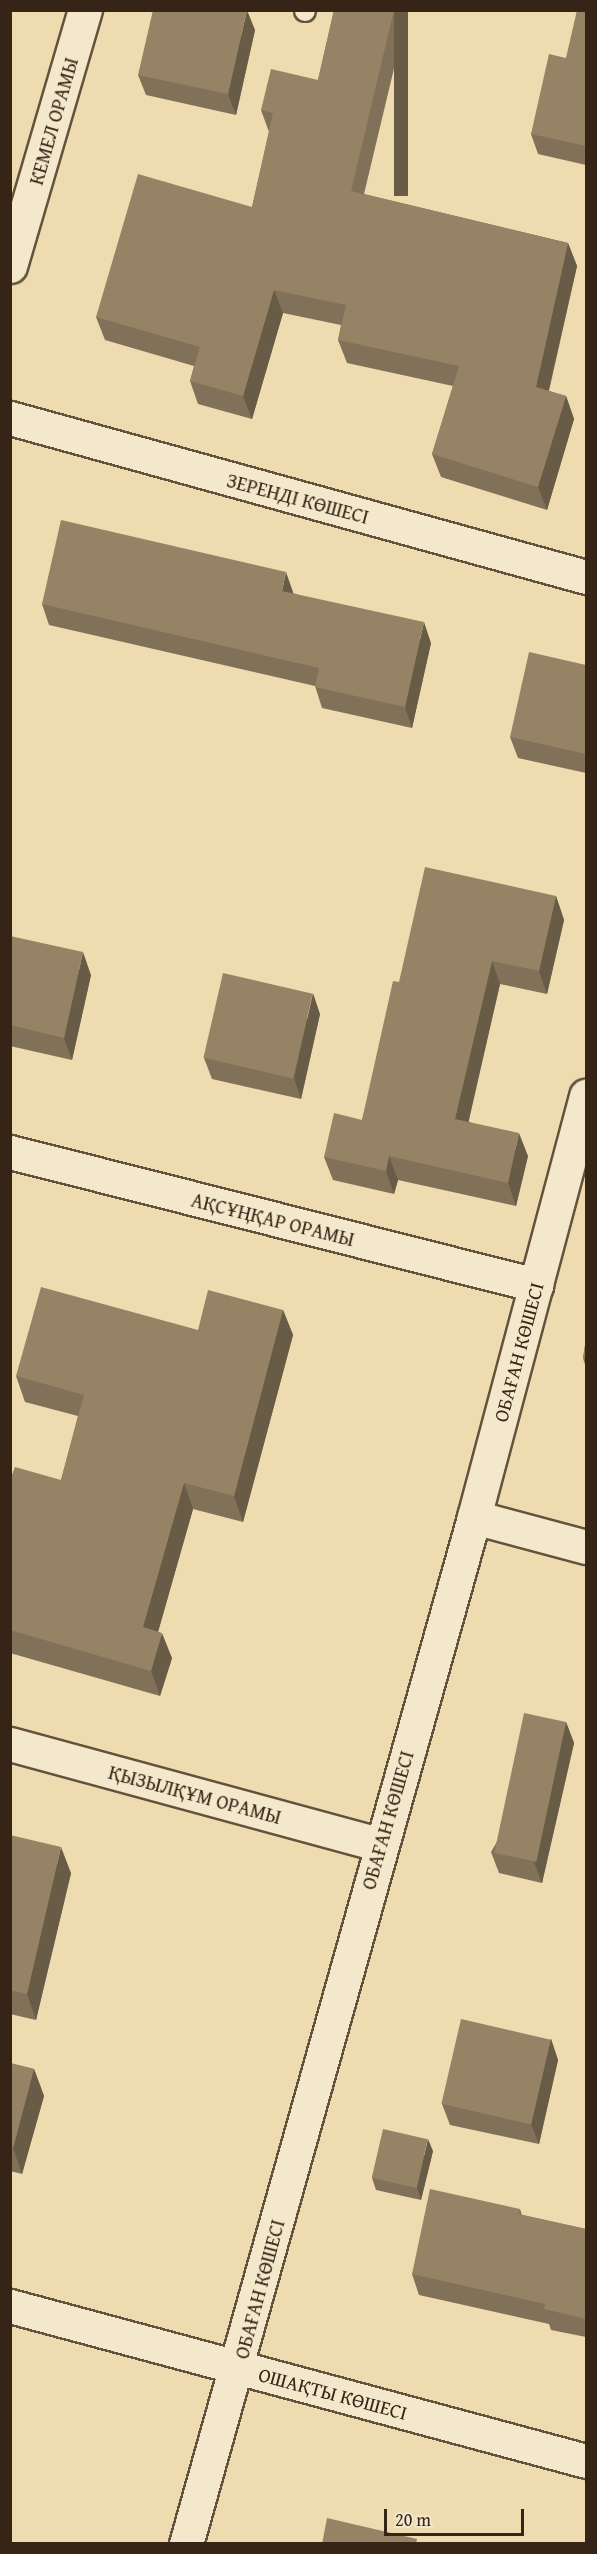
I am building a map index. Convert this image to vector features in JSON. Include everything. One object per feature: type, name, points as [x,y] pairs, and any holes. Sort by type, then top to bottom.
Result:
[{"type":"street","name":"КЕМЕЛ ОРАМЫ","points":[[10,266],[85,10]]},
{"type":"street","name":"ЗЕРЕНДІ КӨШЕСІ","points":[[10,418],[586,577]]},
{"type":"street","name":"ОБАҒАН КӨШЕСІ","points":[[186,2544],[237,2368],[380,1844],[474,1517],[586,1096]]},
{"type":"street","name":"АҚСҰҢҚАР ОРАМЫ","points":[[10,1152],[536,1285]]},
{"type":"street","points":[[474,1517],[586,1547]]},
{"type":"street","name":"ҚЫЗЫЛҚҰМ ОРАМЫ","points":[[10,1744],[380,1844]]},
{"type":"street","name":"ОШАҚТЫ КӨШЕСІ","points":[[10,2306],[586,2461]]},
{"type":"building","points":[[153,10],[247,10],[228,94],[138,75]]},
{"type":"building","points":[[334,10],[394,10],[351,191],[568,243],[536,387],[566,396],[538,487],[432,454],[459,366],[338,340],[346,305],[274,290],[243,396],[190,381],[200,347],[96,317],[138,174],[252,207],[273,113],[261,110],[271,69],[318,80]]},
{"type":"building","points":[[577,10],[586,10],[586,146],[531,134],[549,54],[566,58]]},
{"type":"building","points":[[61,520],[286,572],[282,591],[424,622],[405,707],[315,687],[319,668],[42,604]]},
{"type":"building","points":[[529,652],[586,665],[586,754],[510,737]]},
{"type":"building","points":[[425,867],[556,896],[539,971],[492,961],[455,1119],[519,1133],[508,1183],[389,1156],[386,1171],[324,1157],[334,1113],[362,1120],[393,981],[399,982]]},
{"type":"building","points":[[10,936],[83,952],[64,1038],[10,1025]]},
{"type":"building","points":[[223,973],[313,994],[293,1078],[203,1058]]},
{"type":"building","points":[[41,1287],[198,1330],[208,1290],[283,1310],[234,1496],[184,1483],[143,1627],[162,1633],[151,1671],[10,1630],[10,1480],[15,1467],[61,1480],[84,1395],[16,1376]]},
{"type":"building","points":[[586,1339],[586,1358],[583,1358]]},
{"type":"building","points":[[524,1713],[566,1722],[536,1862],[494,1853]]},
{"type":"building","points":[[10,1835],[61,1847],[27,1994],[10,1990]]},
{"type":"building","points":[[461,2019],[551,2040],[531,2124],[441,2104]]},
{"type":"building","points":[[10,2063],[34,2069],[13,2148],[10,2147]]},
{"type":"building","points":[[383,2129],[428,2139],[417,2188],[372,2178]]},
{"type":"building","points":[[430,2189],[520,2209],[519,2214],[586,2229],[586,2319],[544,2309],[545,2304],[412,2274]]},
{"type":"building","points":[[327,2518],[417,2539],[416,2544],[322,2544]]}]
